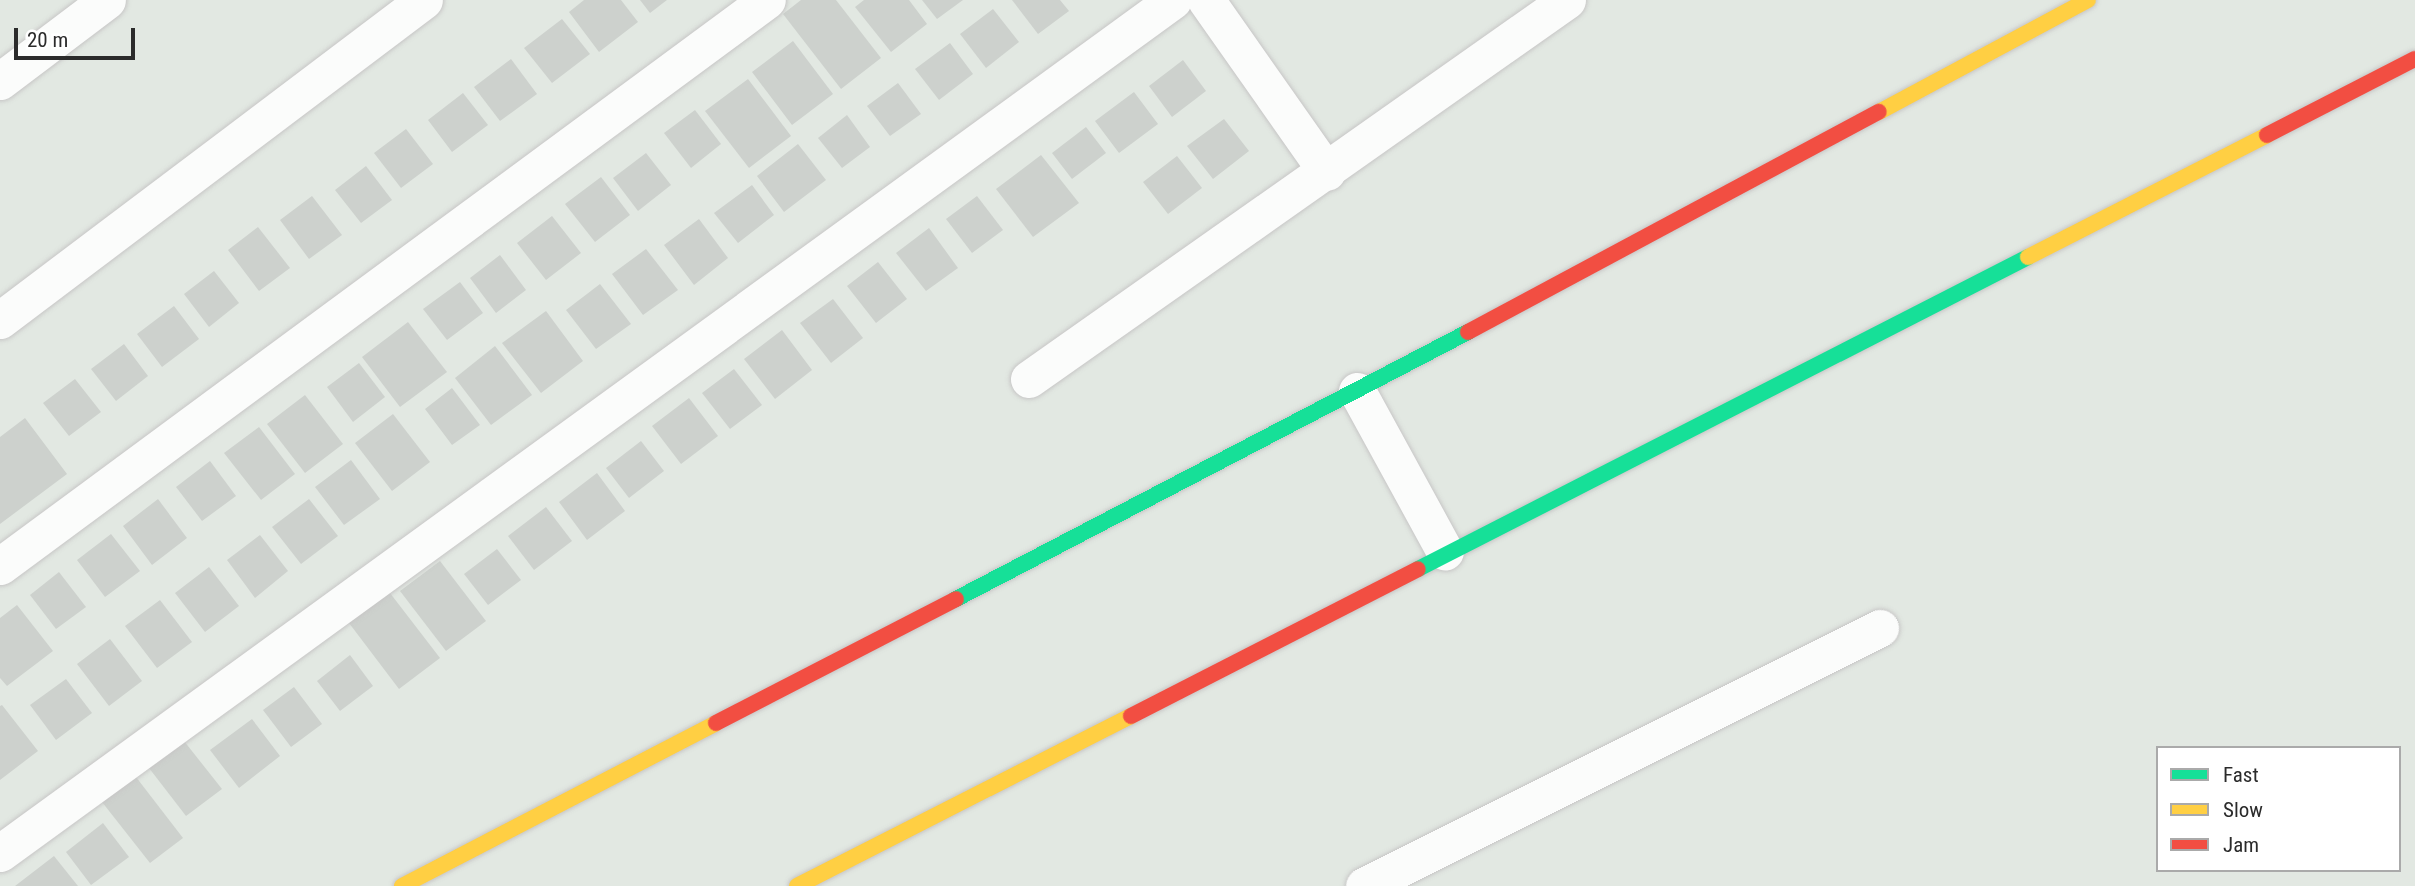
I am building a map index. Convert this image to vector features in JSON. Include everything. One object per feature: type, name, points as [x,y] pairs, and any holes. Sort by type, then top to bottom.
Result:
[{"type":"street","points":[[0,81],[107,0]]},
{"type":"street","points":[[0,320],[424,0]]},
{"type":"street","points":[[0,566],[766,0]]},
{"type":"street","points":[[0,853],[1173,0]]},
{"type":"street","points":[[1206,0],[1327,172]]},
{"type":"street","points":[[1029,379],[1327,172],[1567,0]]},
{"type":"street","points":[[402,886],[1357,391],[2088,0]]},
{"type":"street","points":[[797,886],[1445,552],[2415,59]]},
{"type":"street","points":[[1357,391],[1445,552]]},
{"type":"street","points":[[1364,886],[1880,628]]},
{"type":"building","points":[[584,0],[621,0],[638,22],[599,52],[569,12]]},
{"type":"building","points":[[640,0],[667,0],[650,13]]},
{"type":"building","points":[[801,0],[836,0],[881,58],[841,89],[783,14]]},
{"type":"building","points":[[864,0],[909,0],[927,24],[891,52],[855,7]]},
{"type":"building","points":[[922,0],[963,0],[937,19]]},
{"type":"building","points":[[1012,0],[1060,0],[1069,11],[1038,34]]},
{"type":"building","points":[[993,9],[1019,42],[986,68],[960,34]]},
{"type":"building","points":[[562,19],[590,54],[552,83],[524,48]]},
{"type":"building","points":[[793,41],[833,94],[792,125],[752,72]]},
{"type":"building","points":[[950,43],[973,74],[939,100],[915,69]]},
{"type":"building","points":[[511,59],[537,94],[500,121],[474,87]]},
{"type":"building","points":[[1183,60],[1206,91],[1172,117],[1149,86]]},
{"type":"building","points":[[748,79],[791,136],[749,168],[705,111]]},
{"type":"building","points":[[898,83],[921,114],[890,136],[867,106]]},
{"type":"building","points":[[1134,92],[1158,124],[1119,153],[1095,121]]},
{"type":"building","points":[[463,93],[488,125],[452,152],[428,120]]},
{"type":"building","points":[[695,110],[721,144],[691,168],[664,133]]},
{"type":"building","points":[[847,115],[870,147],[842,168],[818,138]]},
{"type":"building","points":[[1224,119],[1249,151],[1213,179],[1187,146]]},
{"type":"building","points":[[1086,127],[1106,153],[1072,179],[1052,153]]},
{"type":"building","points":[[406,129],[433,164],[401,188],[374,153]]},
{"type":"building","points":[[798,144],[826,180],[784,212],[757,176]]},
{"type":"building","points":[[646,153],[671,185],[638,211],[613,178]]},
{"type":"building","points":[[1041,155],[1079,203],[1033,237],[996,189]]},
{"type":"building","points":[[1177,156],[1202,188],[1168,214],[1143,182]]},
{"type":"building","points":[[366,166],[392,200],[361,223],[335,190]]},
{"type":"building","points":[[601,177],[630,215],[595,242],[565,204]]},
{"type":"building","points":[[752,185],[774,215],[738,243],[714,213]]},
{"type":"building","points":[[312,196],[342,235],[309,259],[280,220]]},
{"type":"building","points":[[977,196],[1003,230],[972,253],[946,219]]},
{"type":"building","points":[[552,216],[581,253],[546,280],[517,243]]},
{"type":"building","points":[[699,219],[728,258],[694,285],[664,245]]},
{"type":"building","points":[[258,227],[290,268],[259,291],[228,250]]},
{"type":"building","points":[[929,228],[958,268],[926,291],[896,253]]},
{"type":"building","points":[[646,249],[678,290],[643,315],[612,274]]},
{"type":"building","points":[[500,255],[526,290],[496,313],[470,278]]},
{"type":"building","points":[[878,262],[907,299],[876,323],[847,286]]},
{"type":"building","points":[[214,271],[239,303],[209,327],[184,294]]},
{"type":"building","points":[[460,282],[483,313],[447,340],[423,309]]},
{"type":"building","points":[[600,284],[631,324],[596,349],[566,310]]},
{"type":"building","points":[[833,299],[863,338],[831,363],[800,323]]},
{"type":"building","points":[[174,306],[199,339],[162,367],[137,334]]},
{"type":"building","points":[[546,311],[583,361],[541,393],[502,343]]},
{"type":"building","points":[[408,322],[447,372],[400,407],[362,357]]},
{"type":"building","points":[[782,330],[812,370],[775,399],[744,359]]},
{"type":"building","points":[[124,344],[148,376],[116,401],[91,369]]},
{"type":"building","points":[[495,346],[532,395],[491,425],[455,378]]},
{"type":"building","points":[[359,363],[385,397],[353,422],[327,387]]},
{"type":"building","points":[[734,369],[762,405],[730,429],[702,393]]},
{"type":"building","points":[[75,379],[101,412],[69,436],[43,403]]},
{"type":"building","points":[[452,388],[480,425],[452,445],[425,409]]},
{"type":"building","points":[[305,395],[343,444],[305,473],[267,424]]},
{"type":"building","points":[[689,398],[718,436],[681,464],[652,426]]},
{"type":"building","points":[[393,414],[430,462],[392,491],[355,443]]},
{"type":"building","points":[[25,418],[67,474],[0,524],[0,437]]},
{"type":"building","points":[[259,427],[295,474],[261,500],[224,453]]},
{"type":"building","points":[[641,441],[664,471],[629,498],[606,468]]},
{"type":"building","points":[[351,460],[380,499],[344,525],[315,487]]},
{"type":"building","points":[[210,461],[236,496],[202,521],[176,487]]},
{"type":"building","points":[[597,473],[625,511],[587,540],[559,502]]},
{"type":"building","points":[[158,499],[187,538],[152,565],[123,526]]},
{"type":"building","points":[[309,499],[338,536],[301,564],[272,527]]},
{"type":"building","points":[[546,507],[572,541],[534,570],[508,536]]},
{"type":"building","points":[[111,534],[140,571],[105,597],[77,560]]},
{"type":"building","points":[[260,535],[288,571],[255,598],[227,560]]},
{"type":"building","points":[[497,549],[521,580],[488,605],[464,574]]},
{"type":"building","points":[[440,561],[486,621],[446,651],[400,591]]},
{"type":"building","points":[[209,567],[239,606],[205,632],[175,593]]},
{"type":"building","points":[[59,572],[86,607],[56,629],[30,595]]},
{"type":"building","points":[[390,593],[440,658],[399,689],[349,623]]},
{"type":"building","points":[[160,600],[192,642],[157,668],[125,626]]},
{"type":"building","points":[[17,605],[53,651],[7,686],[0,678],[0,618]]},
{"type":"building","points":[[110,639],[142,681],[109,706],[77,664]]},
{"type":"building","points":[[350,655],[373,686],[340,711],[317,681]]},
{"type":"building","points":[[66,679],[92,713],[56,740],[30,705]]},
{"type":"building","points":[[294,687],[322,724],[291,747],[263,710]]},
{"type":"building","points":[[2,705],[38,751],[0,780],[0,706]]},
{"type":"building","points":[[252,719],[280,756],[239,788],[210,750]]},
{"type":"building","points":[[184,741],[222,789],[186,816],[149,768]]},
{"type":"building","points":[[136,777],[183,838],[150,863],[102,802]]},
{"type":"building","points":[[103,823],[129,857],[91,885],[66,852]]},
{"type":"building","points":[[54,856],[78,886],[15,886]]},
{"type":"traffic: fast","points":[[1418,569],[2028,257]]},
{"type":"traffic: fast","points":[[956,599],[1468,332]]},
{"type":"traffic: slow","points":[[1879,112],[2088,0]]},
{"type":"traffic: slow","points":[[2028,257],[2267,135]]},
{"type":"traffic: slow","points":[[797,886],[1131,716]]},
{"type":"traffic: slow","points":[[402,886],[716,723]]},
{"type":"traffic: jam","points":[[2267,135],[2415,59]]},
{"type":"traffic: jam","points":[[1468,332],[1879,112]]},
{"type":"traffic: jam","points":[[1131,716],[1418,569]]},
{"type":"traffic: jam","points":[[716,723],[956,599]]}]
